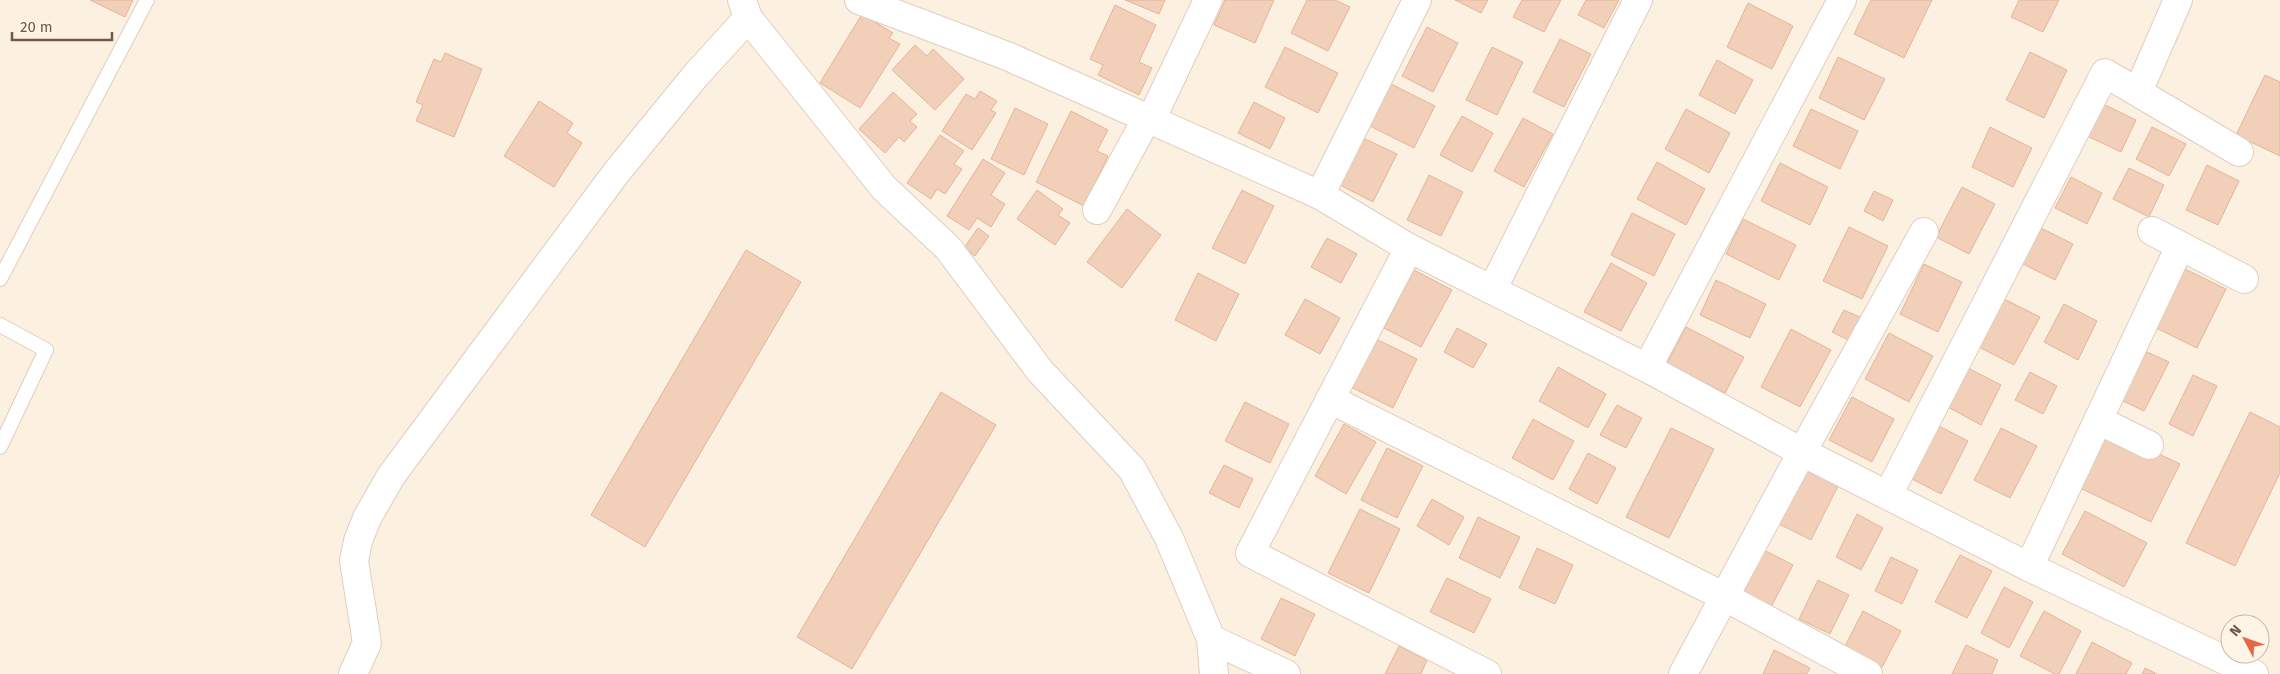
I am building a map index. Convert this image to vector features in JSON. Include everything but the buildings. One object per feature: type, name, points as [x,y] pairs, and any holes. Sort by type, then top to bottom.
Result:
[{"type":"street","points":[[859,0],[1007,56],[1320,195],[1409,248],[1647,368],[1802,452],[2238,671]]},
{"type":"street","points":[[1097,210],[1149,119],[1208,0]]},
{"type":"street","points":[[1320,195],[1417,0]]},
{"type":"street","points":[[1492,290],[1638,0]]},
{"type":"street","points":[[1647,368],[1842,0]]},
{"type":"street","points":[[2138,92],[2178,0]]},
{"type":"street","points":[[353,674],[367,643],[354,561],[367,518],[392,476],[616,173],[696,75],[745,9],[884,188],[948,248],[1040,371],[1132,469],[1169,538],[1211,639],[1214,674]]},
{"type":"street","points":[[1888,495],[2105,73],[2239,152]]},
{"type":"street","points":[[2152,231],[2244,279]]},
{"type":"street","points":[[1683,674],[1802,452],[1924,232]]},
{"type":"street","points":[[2029,567],[2180,246]]},
{"type":"street","points":[[1409,248],[1250,553],[1487,674]]},
{"type":"street","points":[[1330,399],[1724,597],[1868,674]]},
{"type":"street","points":[[2098,420],[2149,445]]},
{"type":"street","points":[[1211,639],[1286,674]]},
{"type":"lane","points":[[0,279],[147,0]]},
{"type":"lane","points":[[0,325],[46,350],[0,447]]}]
